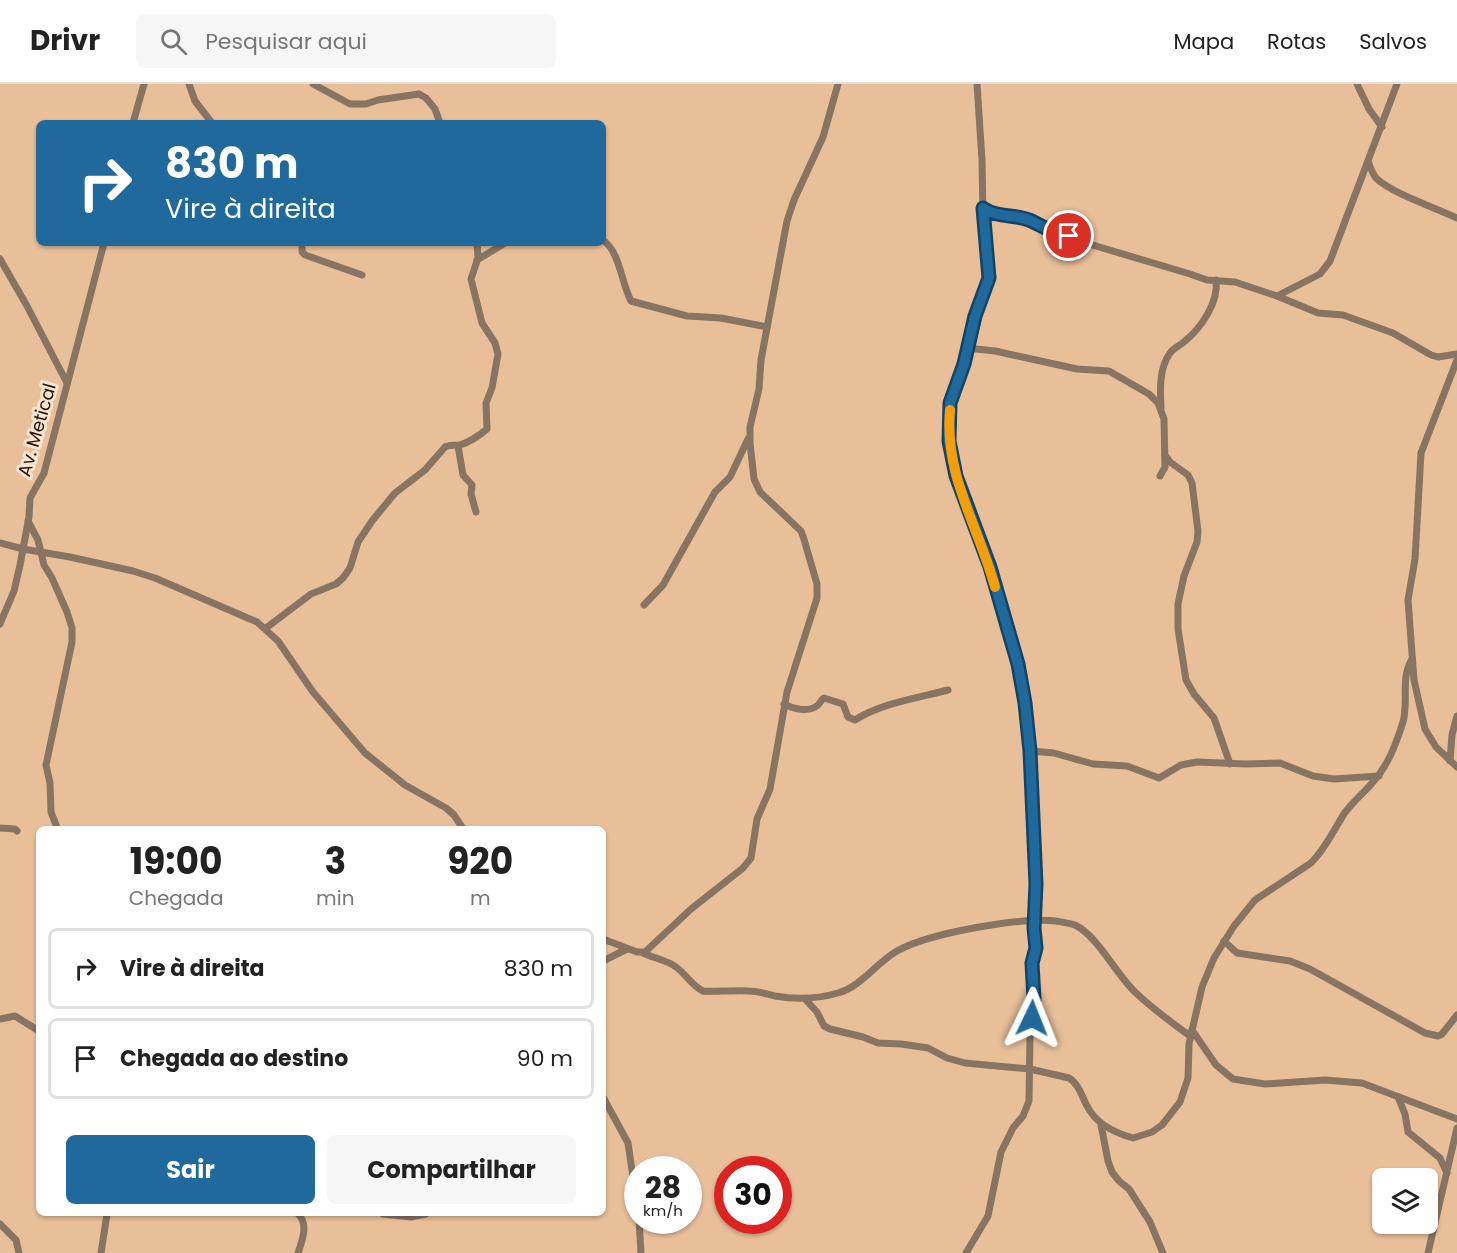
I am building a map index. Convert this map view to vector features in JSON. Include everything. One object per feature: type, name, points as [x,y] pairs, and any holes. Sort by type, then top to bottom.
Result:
[{"type":"street","points":[[134,120],[144,84]]},
{"type":"street","points":[[189,84],[195,101],[211,120]]},
{"type":"street","points":[[313,84],[350,104],[366,104],[419,94],[426,98],[435,109],[439,120]]},
{"type":"street","points":[[644,605],[663,585],[715,492],[730,477],[749,437],[787,221],[794,200],[823,137],[838,84]]},
{"type":"street","points":[[966,1253],[987,1216],[1001,1152],[1026,1109],[1030,1095],[1030,1036],[1034,999],[1032,963],[1036,948],[1034,921],[1036,884],[1030,751],[1025,703],[1018,664],[990,567],[963,498],[949,450],[950,403],[964,364],[975,316],[989,278],[977,84]]},
{"type":"street","points":[[1357,84],[1369,109],[1382,128]]},
{"type":"street","points":[[1277,296],[1315,278],[1326,268],[1335,251],[1397,84]]},
{"type":"street","points":[[1368,161],[1371,171],[1378,180],[1415,200],[1457,218]]},
{"type":"street","points":[[983,208],[994,214],[1028,220],[1059,235],[1069,236],[1202,279],[1235,282],[1321,314],[1343,315],[1393,333],[1431,355],[1438,357],[1457,354]]},
{"type":"street","points":[[606,242],[612,247],[632,300],[687,316],[721,318],[767,327]]},
{"type":"street","name":"Av. Metical","points":[[0,624],[14,591],[28,521],[30,498],[44,473],[103,246]]},
{"type":"street","points":[[302,246],[303,255],[362,275]]},
{"type":"street","points":[[266,628],[311,594],[336,584],[343,578],[350,568],[363,532],[391,498],[425,470],[448,445],[458,446],[487,429],[486,403],[492,388],[498,354],[495,343],[485,330],[476,304],[471,276],[477,260],[477,246]]},
{"type":"street","points":[[477,260],[500,246]]},
{"type":"street","points":[[0,259],[67,383]]},
{"type":"street","points":[[1160,476],[1165,467],[1161,378],[1166,359],[1171,351],[1183,343],[1203,320],[1215,297],[1216,280]]},
{"type":"street","points":[[967,348],[995,351],[1077,369],[1109,371],[1149,394],[1156,400],[1161,410]]},
{"type":"street","points":[[1457,360],[1420,458],[1421,480],[1415,559],[1408,600],[1417,697],[1425,729],[1436,747],[1457,767]]},
{"type":"street","points":[[643,953],[672,929],[691,909],[743,868],[750,858],[757,819],[770,789],[784,704],[815,604],[818,584],[801,531],[771,504],[757,485],[753,472],[749,437]]},
{"type":"street","points":[[458,446],[463,475],[472,484],[471,494],[476,512]]},
{"type":"street","points":[[1165,454],[1170,462],[1191,479],[1196,508],[1198,537],[1184,576],[1178,604],[1178,629],[1186,680],[1194,694],[1214,718],[1230,764]]},
{"type":"street","points":[[28,521],[38,540],[44,565],[64,603],[72,634],[62,695],[46,765],[51,812],[56,826]]},
{"type":"street","points":[[0,543],[134,571],[242,614],[266,628],[278,641],[313,692],[365,753],[405,785],[446,808],[461,826]]},
{"type":"street","points":[[1101,1125],[1133,1138],[1152,1132],[1162,1125],[1175,1109],[1188,1078],[1191,1033],[1210,965],[1251,904],[1311,863],[1319,855],[1346,811],[1379,776],[1391,756],[1403,720],[1406,704],[1405,677],[1412,659]]},
{"type":"street","points":[[784,704],[792,709],[808,709],[818,705],[824,698],[843,704],[848,717],[855,720],[862,715],[893,704],[948,690]]},
{"type":"street","points":[[1450,761],[1452,735],[1457,716]]},
{"type":"street","points":[[1030,751],[1054,753],[1093,764],[1127,766],[1159,778],[1186,763],[1280,763],[1313,776],[1334,779],[1379,776]]},
{"type":"street","points":[[0,828],[17,831]]},
{"type":"street","points":[[606,940],[676,966],[692,983],[706,992],[749,991],[805,999],[851,988],[891,955],[914,945],[970,928],[1056,921],[1076,926],[1108,958],[1136,994],[1148,1002],[1161,1016],[1191,1033],[1216,1065],[1233,1079],[1276,1084],[1325,1080],[1356,1082],[1457,1119]]},
{"type":"street","points":[[1224,941],[1237,953],[1290,961],[1310,969],[1390,1012],[1403,1022],[1432,1035],[1443,1034],[1457,1015]]},
{"type":"street","points":[[606,960],[627,949]]},
{"type":"street","points":[[805,999],[817,1012],[825,1026],[831,1029],[878,1043],[928,1048],[940,1055],[965,1063],[1030,1069],[1072,1080],[1101,1125],[1112,1172],[1129,1189],[1150,1222],[1163,1253]]},
{"type":"street","points":[[0,1019],[15,1016],[36,1029]]},
{"type":"street","points":[[1398,1097],[1405,1114],[1408,1132],[1440,1158],[1447,1173]]},
{"type":"street","points":[[606,1103],[628,1143],[630,1156]]},
{"type":"street","points":[[1428,1253],[1457,1128]]},
{"type":"street","points":[[101,1253],[107,1216]]},
{"type":"street","points":[[298,1253],[304,1233],[304,1222],[300,1216]]},
{"type":"street","points":[[0,1224],[16,1240],[19,1253]]},
{"type":"street","points":[[640,1234],[641,1253]]},
{"type":"slow traffic","points":[[950,410],[949,450],[953,467],[990,567],[995,587]]},
{"type":"route","points":[[1032,1018],[1034,999],[1032,963],[1036,948],[1034,928],[1036,884],[1030,751],[1025,703],[1018,664],[990,567],[953,467],[949,450],[949,413],[952,394],[966,359],[975,316],[989,278],[983,208],[989,213],[1028,220],[1059,235],[1069,236]]}]
